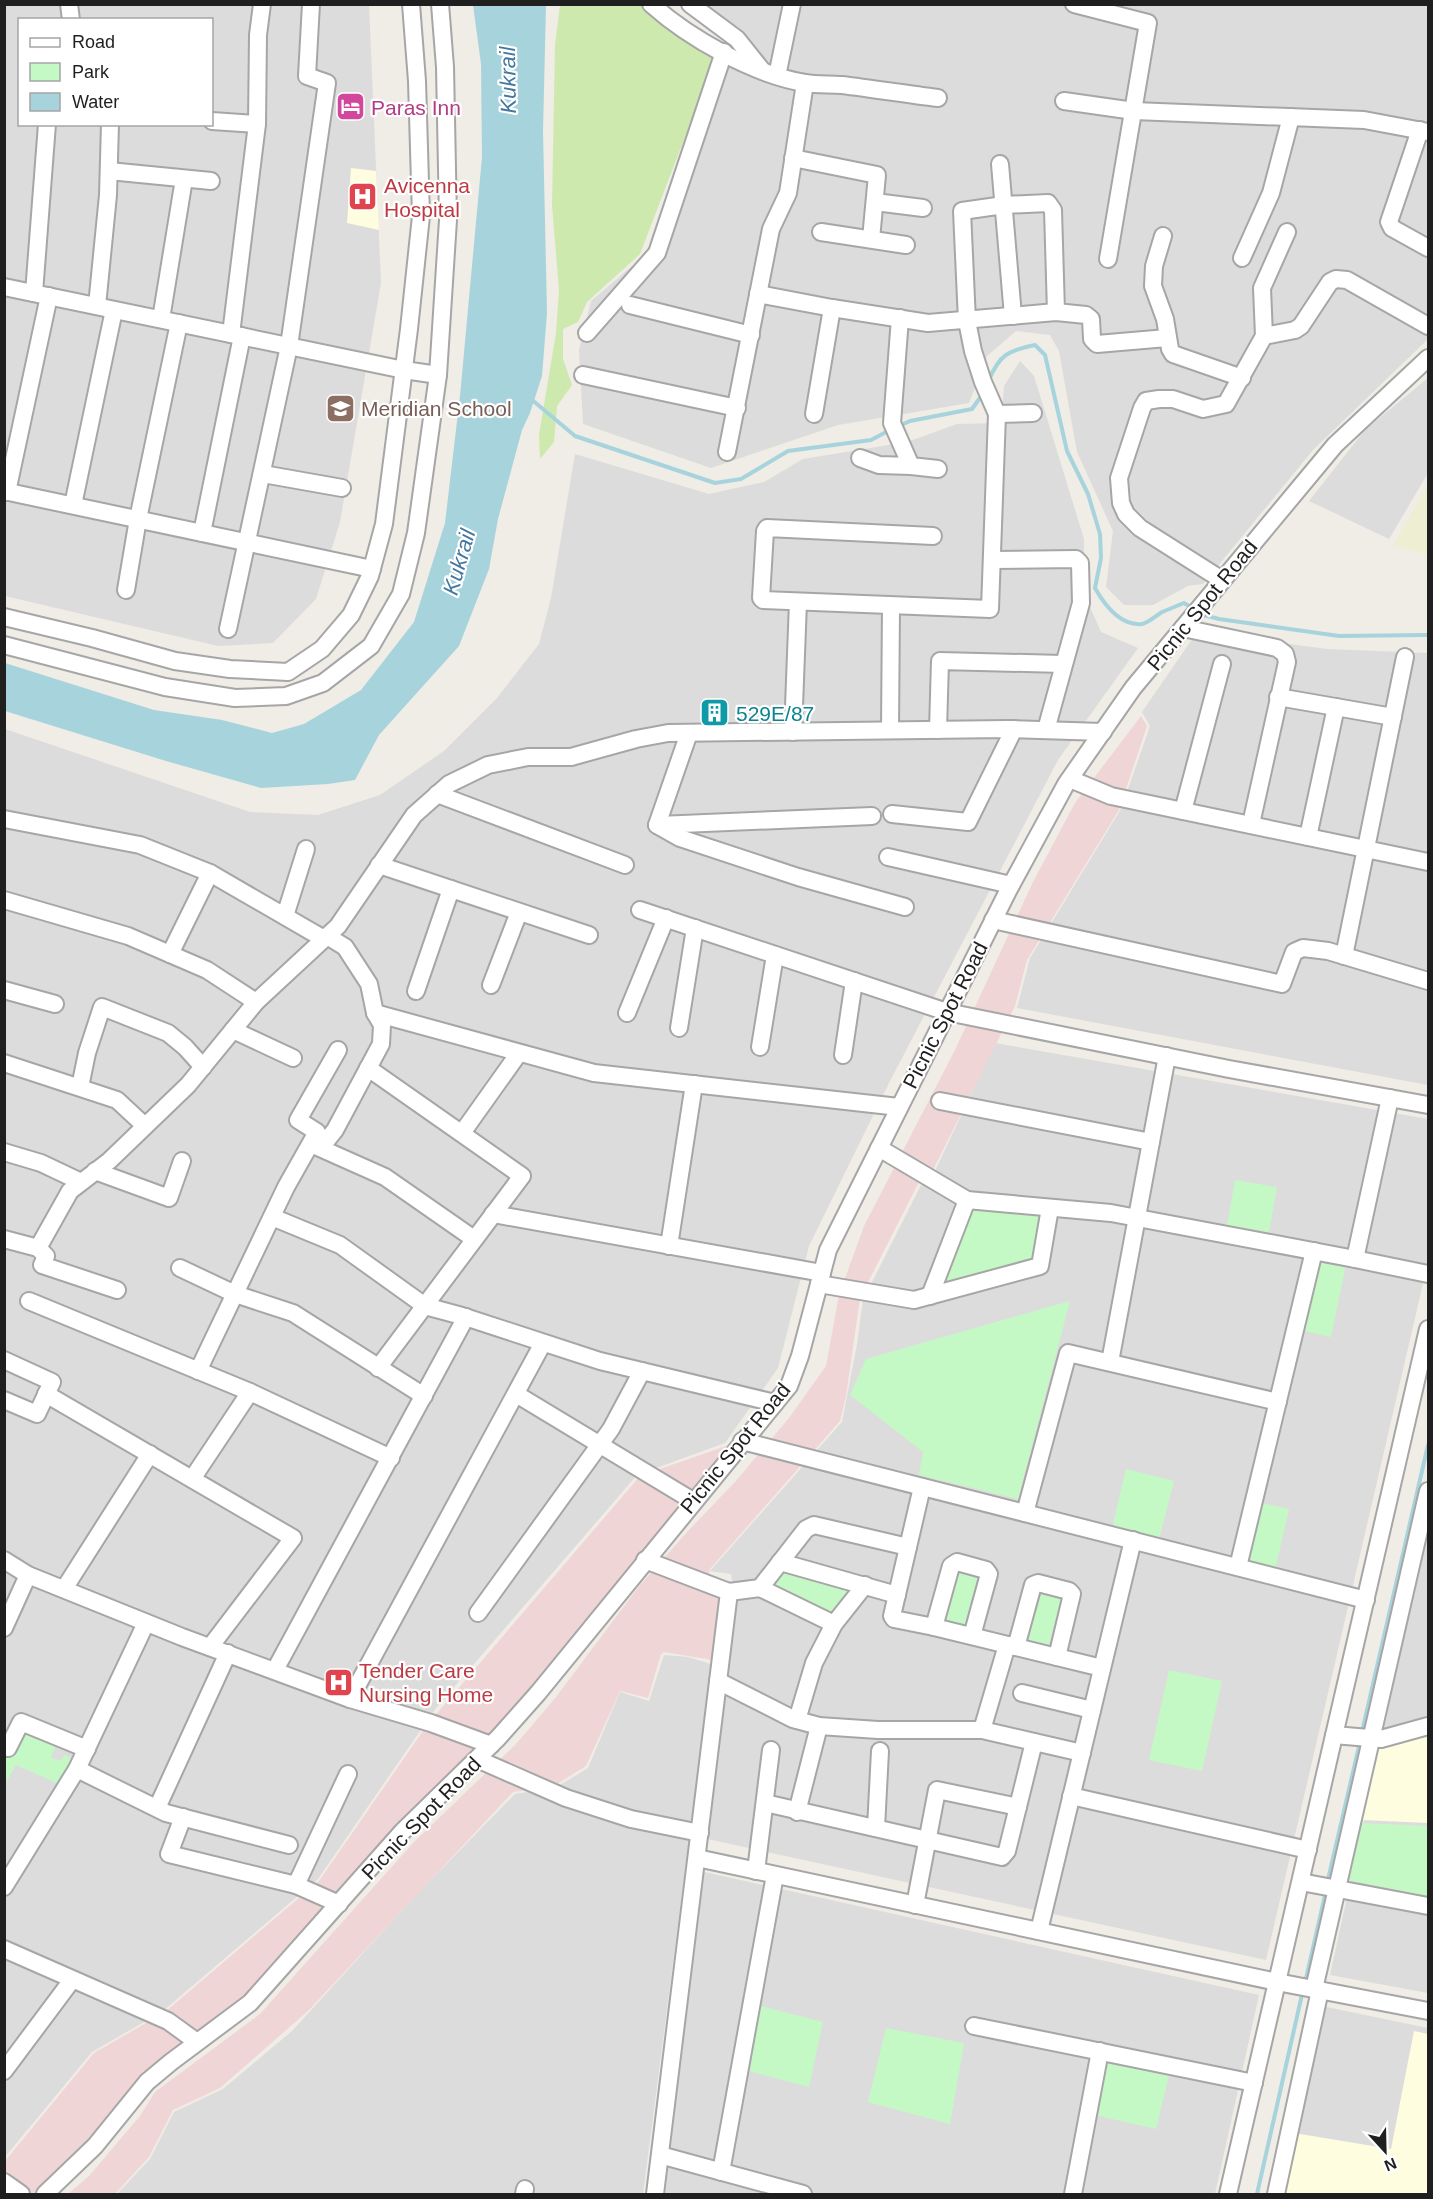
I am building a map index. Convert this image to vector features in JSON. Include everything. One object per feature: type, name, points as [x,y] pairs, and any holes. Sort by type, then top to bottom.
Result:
[{"type":"street","points":[[202,533],[236,335],[257,124],[258,35],[262,4]]},
{"type":"street","points":[[228,629],[289,346],[327,83],[307,76],[311,4]]},
{"type":"street","points":[[4,617],[175,661],[230,669],[288,672],[322,649],[351,615],[372,568],[384,524],[404,370],[420,216],[417,81],[411,4]]},
{"type":"street","points":[[4,645],[165,687],[235,698],[286,696],[322,683],[371,646],[401,594],[416,533],[438,375],[448,220],[445,68],[440,4]]},
{"type":"street","points":[[651,4],[670,21],[745,65],[777,76],[805,83],[840,85],[938,98]]},
{"type":"street","points":[[690,4],[737,39],[761,69]]},
{"type":"street","points":[[777,76],[792,4]]},
{"type":"street","points":[[1074,4],[1148,23],[1108,259]]},
{"type":"street","points":[[587,333],[657,253],[724,52]]},
{"type":"street","points":[[727,452],[771,229],[788,193],[805,83]]},
{"type":"street","points":[[1064,101],[1134,111],[1364,120],[1424,131],[1389,222],[1392,228],[1428,248]]},
{"type":"street","points":[[1242,258],[1271,193],[1290,117]]},
{"type":"street","points":[[213,121],[257,124]]},
{"type":"street","points":[[47,126],[41,295],[6,491],[372,568]]},
{"type":"street","points":[[97,306],[108,195],[110,126]]},
{"type":"street","points":[[794,158],[877,175],[872,239]]},
{"type":"street","points":[[1000,164],[1013,316]]},
{"type":"street","points":[[109,171],[211,181]]},
{"type":"street","points":[[160,319],[184,179]]},
{"type":"street","points":[[875,202],[923,208]]},
{"type":"street","points":[[933,536],[767,528],[761,598],[798,602],[987,610],[991,606],[997,414],[983,382],[967,321],[962,211],[1004,205],[1048,203],[1051,205],[1056,312]]},
{"type":"street","points":[[821,232],[906,244]]},
{"type":"street","points":[[1222,580],[1140,528],[1126,514],[1121,503],[1119,478],[1146,401],[1173,399],[1203,409],[1226,404],[1264,336],[1262,288],[1287,232]]},
{"type":"street","points":[[1163,236],[1154,266],[1153,286],[1165,319],[1170,350],[1173,354],[1242,378]]},
{"type":"street","points":[[1264,336],[1295,330],[1301,326],[1330,282],[1336,279],[1347,280],[1428,326]]},
{"type":"street","points":[[4,287],[404,370],[438,375]]},
{"type":"street","points":[[758,294],[928,323],[1056,312],[1089,315],[1092,339],[1097,344],[1167,338]]},
{"type":"street","points":[[630,305],[751,335]]},
{"type":"street","points":[[814,414],[832,308]]},
{"type":"street","points":[[73,506],[114,310]]},
{"type":"street","points":[[900,318],[892,423],[911,466]]},
{"type":"street","points":[[126,590],[138,519],[179,323]]},
{"type":"street","name":"Picnic Spot Road","points":[[45,2194],[95,2146],[147,2082],[250,2003],[402,1832],[491,1745],[538,1693],[789,1386],[800,1356],[828,1250],[993,920],[1070,779],[1133,688],[1335,445],[1428,358]]},
{"type":"street","points":[[583,375],[737,408]]},
{"type":"street","points":[[997,414],[1033,413]]},
{"type":"street","points":[[860,458],[879,465],[938,469]]},
{"type":"street","points":[[263,474],[342,488]]},
{"type":"street","points":[[993,560],[1076,559],[1079,561],[1081,603],[1046,730]]},
{"type":"street","points":[[793,732],[798,602]]},
{"type":"street","points":[[890,730],[891,606]]},
{"type":"street","points":[[1186,624],[1282,650],[1287,662],[1251,824]]},
{"type":"street","points":[[1344,956],[1405,657]]},
{"type":"street","points":[[938,730],[940,661],[1064,664]]},
{"type":"street","points":[[1184,811],[1222,664]]},
{"type":"street","points":[[1278,697],[1393,717]]},
{"type":"street","points":[[1308,837],[1336,707]]},
{"type":"street","points":[[38,1248],[70,1191],[95,1171],[188,1085],[256,1002],[338,926],[414,815],[449,784],[488,765],[528,758],[571,757],[636,739],[668,733],[739,733],[759,730],[793,732],[1014,729],[1103,732]]},
{"type":"street","points":[[892,814],[968,822],[1014,729]]},
{"type":"street","points":[[657,825],[689,733]]},
{"type":"street","points":[[1070,779],[1111,796],[1428,862]]},
{"type":"street","points":[[437,794],[625,865]]},
{"type":"street","points":[[657,825],[872,816]]},
{"type":"street","points":[[4,819],[140,845],[210,873],[345,947],[369,984],[375,1013],[382,1026],[381,1044],[327,1140],[313,1139]]},
{"type":"street","points":[[657,825],[680,838],[701,845],[798,877],[905,907]]},
{"type":"street","points":[[285,916],[306,849]]},
{"type":"street","points":[[888,857],[1011,885]]},
{"type":"street","points":[[379,865],[589,935]]},
{"type":"street","points":[[170,954],[210,873]]},
{"type":"street","points":[[416,991],[451,889]]},
{"type":"street","points":[[4,900],[128,936],[207,970],[256,1002]]},
{"type":"street","points":[[640,910],[947,1012],[1428,1105]]},
{"type":"street","points":[[491,985],[519,912]]},
{"type":"street","points":[[627,1013],[666,918]]},
{"type":"street","points":[[993,920],[1282,984],[1294,952],[1303,948],[1328,951],[1428,981]]},
{"type":"street","points":[[679,1028],[695,928]]},
{"type":"street","points":[[760,1047],[775,955]]},
{"type":"street","points":[[843,1055],[854,981]]},
{"type":"street","points":[[4,990],[56,1005]]},
{"type":"street","points":[[80,1087],[87,1053],[102,1007],[168,1033],[185,1047],[203,1067]]},
{"type":"street","points":[[375,1013],[594,1073],[899,1107]]},
{"type":"street","points":[[233,1030],[293,1058]]},
{"type":"street","points":[[198,1371],[272,1217],[317,1132],[298,1120],[338,1050]]},
{"type":"street","points":[[462,1133],[519,1053]]},
{"type":"street","points":[[1110,1362],[1167,1056]]},
{"type":"street","points":[[4,1063],[117,1100],[145,1126]]},
{"type":"street","points":[[368,1068],[522,1176],[378,1368]]},
{"type":"street","points":[[669,1246],[694,1084]]},
{"type":"street","points":[[1355,1258],[1390,1098]]},
{"type":"street","points":[[940,1101],[1151,1142]]},
{"type":"street","points":[[313,1139],[385,1177],[474,1239]]},
{"type":"street","points":[[879,1148],[967,1200],[1112,1213],[1355,1258],[1428,1274]]},
{"type":"street","points":[[4,1152],[41,1163],[81,1182]]},
{"type":"street","points":[[95,1171],[169,1198],[182,1161]]},
{"type":"street","points":[[930,1296],[967,1200]]},
{"type":"street","points":[[493,1214],[669,1246],[914,1300],[1040,1266],[1050,1208]]},
{"type":"street","points":[[272,1217],[340,1245],[425,1306],[600,1361],[775,1403]]},
{"type":"street","points":[[4,1239],[38,1248],[46,1256],[42,1265],[117,1290]]},
{"type":"street","points":[[1238,1567],[1314,1251]]},
{"type":"street","points":[[180,1268],[235,1294],[293,1312],[424,1396]]},
{"type":"street","points":[[29,1302],[250,1392],[391,1458]]},
{"type":"street","points":[[275,1670],[466,1317]]},
{"type":"street","points":[[1228,2194],[1428,1329]]},
{"type":"street","points":[[350,1699],[543,1343]]},
{"type":"street","points":[[1025,1513],[1068,1353],[1278,1402]]},
{"type":"street","points":[[4,1360],[52,1382],[37,1414],[4,1400]]},
{"type":"street","points":[[478,1613],[611,1429],[642,1371]]},
{"type":"street","points":[[192,1479],[250,1392]]},
{"type":"street","points":[[46,1394],[293,1538],[210,1647]]},
{"type":"street","points":[[516,1394],[693,1501]]},
{"type":"street","points":[[742,1441],[1366,1600]]},
{"type":"street","points":[[64,1589],[150,1454]]},
{"type":"street","points":[[922,1487],[892,1616],[894,1619],[1102,1668]]},
{"type":"street","points":[[1276,2194],[1310,1988],[1330,1887],[1364,1738],[1428,1491]]},
{"type":"street","points":[[760,1588],[806,1529],[814,1525],[908,1547]]},
{"type":"street","points":[[1039,1931],[1133,1540]]},
{"type":"street","points":[[4,1560],[28,1575],[146,1623],[350,1699],[432,1723],[491,1745]]},
{"type":"street","points":[[645,1560],[729,1592],[760,1588],[834,1624]]},
{"type":"street","points":[[780,1562],[897,1594]]},
{"type":"street","points":[[934,1627],[951,1566],[957,1562],[986,1570],[989,1574],[972,1636]]},
{"type":"street","points":[[4,1628],[28,1575]]},
{"type":"street","points":[[982,1730],[1033,1585],[1038,1583],[1069,1591],[1072,1594],[1057,1657]]},
{"type":"street","points":[[797,1720],[814,1663],[834,1624],[865,1585]]},
{"type":"street","points":[[655,2194],[729,1592]]},
{"type":"street","points":[[4,1887],[77,1769],[146,1623]]},
{"type":"street","points":[[157,1808],[228,1653]]},
{"type":"street","points":[[718,1681],[797,1720],[819,1726],[878,1730],[982,1730],[1082,1753]]},
{"type":"street","points":[[1022,1693],[1092,1710]]},
{"type":"street","points":[[4,1747],[8,1748],[21,1722],[87,1749]]},
{"type":"street","points":[[797,1812],[819,1726]]},
{"type":"street","points":[[1334,1735],[1381,1739],[1428,1726]]},
{"type":"street","points":[[765,1803],[1002,1857],[1007,1851],[1034,1742]]},
{"type":"street","points":[[756,1871],[771,1750]]},
{"type":"street","points":[[876,1828],[880,1751]]},
{"type":"street","points":[[477,1759],[566,1798],[631,1819],[700,1833]]},
{"type":"street","points":[[77,1769],[157,1808],[289,1845]]},
{"type":"street","points":[[296,1886],[348,1774]]},
{"type":"street","points":[[915,1905],[937,1790],[1018,1807]]},
{"type":"street","points":[[1071,1796],[1308,1850]]},
{"type":"street","points":[[183,1817],[169,1854],[296,1886],[339,1904]]},
{"type":"street","points":[[697,1858],[1277,1982],[1428,2011]]},
{"type":"street","points":[[721,2172],[775,1875]]},
{"type":"street","points":[[1300,1882],[1428,1906]]},
{"type":"street","points":[[4,1949],[168,2021],[197,2042]]},
{"type":"street","points":[[4,2071],[72,1980]]},
{"type":"street","points":[[974,2025],[1254,2083]]},
{"type":"street","points":[[1073,2194],[1100,2051]]},
{"type":"street","points":[[660,2155],[803,2194]]},
{"type":"street","points":[[4,2182],[21,2194]]},
{"type":"shaded area","points":[[5,5],[369,5],[381,283],[340,522],[316,599],[273,643],[218,646],[5,596]]},
{"type":"shaded area","points":[[695,5],[1428,5],[1428,339],[1313,450],[1203,584],[1188,586],[1153,605],[1124,605],[1106,587],[1113,531],[1077,452],[1059,351],[1050,335],[1016,331],[987,356],[969,403],[838,425],[711,468],[583,424],[579,350],[591,301],[645,255],[680,180],[736,28]]},
{"type":"shaded area","name":"Avicenna Hospital","points":[[351,168],[376,171],[379,230],[347,223]]},
{"type":"shaded area","points":[[1020,361],[1034,376],[1084,539],[1084,593],[1101,632],[1138,648],[1058,760],[890,1081],[809,1246],[778,1368],[725,1443],[637,1475],[436,1708],[318,1879],[163,2011],[92,2052],[5,2157],[5,729],[250,812],[318,815],[380,795],[444,751],[497,698],[539,644],[551,598],[575,454],[709,494],[764,482],[803,459],[907,442],[957,424],[1001,423],[1004,386]]},
{"type":"shaded area","points":[[1428,378],[1428,473],[1389,539],[1309,501],[1365,430]]},
{"type":"shaded area","points":[[1197,632],[1327,649],[1428,653],[1428,1085],[1017,1008],[1030,958],[1121,809],[1150,726],[1142,712]]},
{"type":"shaded area","points":[[1141,716],[1147,726],[1119,810],[1027,960],[1015,1006],[933,1170],[920,1180],[860,1298],[846,1396],[840,1421],[710,1569],[709,1574],[731,1588],[725,1662],[664,1652],[661,1654],[648,1698],[620,1691],[586,1766],[554,1786],[513,1792],[309,2010],[220,2088],[173,2110],[149,2157],[115,2194],[68,2194],[89,2176],[140,2116],[155,2092],[260,2014],[414,1842],[517,1743],[556,1697],[640,1585],[735,1482],[789,1418],[826,1366],[839,1295],[864,1226],[955,1050],[1033,882],[1075,803]]},
{"type":"shaded area","points":[[995,1043],[1428,1119],[1428,1262],[1266,1960],[707,1839],[735,1599],[731,1574],[710,1571],[842,1422],[863,1300],[922,1183],[935,1171]]},
{"type":"shaded area","points":[[726,1446],[725,1456],[508,1723],[246,2001],[198,2037],[42,2194],[5,2194],[5,2161],[94,2053],[165,2012],[319,1881],[427,1725],[640,1476]]},
{"type":"shaded area","points":[[1428,1528],[1428,1993],[1330,1975]]},
{"type":"shaded area","points":[[664,1655],[688,1657],[714,1665],[643,2194],[117,2194],[150,2159],[174,2112],[223,2089],[292,2031],[417,1894],[515,1794],[555,1788],[588,1768],[620,1692],[649,1701]]},
{"type":"shaded area","points":[[1428,1732],[1428,1823],[1362,1820],[1375,1746]]},
{"type":"shaded area","points":[[704,1872],[1259,1995],[1215,2194],[665,2194]]},
{"type":"shaded area","points":[[1312,2004],[1428,2028],[1428,2194],[1271,2194]]},
{"type":"shaded area","points":[[1414,2031],[1428,2034],[1428,2194],[1274,2194],[1288,2132],[1391,2149]]},
{"type":"green space","points":[[560,5],[644,5],[716,56],[640,254],[587,302],[578,322],[563,329],[563,359],[572,385],[557,406],[554,442],[540,459],[539,435],[556,333],[559,290],[552,205],[555,45]]},
{"type":"green space","points":[[1428,485],[1428,554],[1393,546]]},
{"type":"green space","points":[[1235,1180],[1277,1187],[1269,1232],[1227,1225]]},
{"type":"green space","points":[[972,1210],[1041,1214],[1033,1262],[945,1281]]},
{"type":"green space","points":[[1319,1259],[1346,1264],[1331,1337],[1304,1331]]},
{"type":"green space","points":[[1070,1301],[1018,1499],[919,1475],[923,1452],[850,1395],[866,1359]]},
{"type":"green space","points":[[1126,1469],[1174,1481],[1159,1539],[1112,1528]]},
{"type":"green space","points":[[1262,1503],[1289,1509],[1275,1570],[1248,1564]]},
{"type":"green space","points":[[783,1567],[852,1590],[826,1616],[769,1587]]},
{"type":"green space","points":[[956,1570],[980,1576],[966,1628],[942,1622]]},
{"type":"green space","points":[[1038,1590],[1062,1596],[1048,1648],[1024,1641]]},
{"type":"green space","points":[[1169,1670],[1222,1681],[1202,1771],[1149,1760]]},
{"type":"green space","points":[[22,1730],[57,1743],[51,1757],[60,1761],[65,1755],[72,1759],[59,1784],[16,1765],[5,1784],[5,1754],[11,1756]]},
{"type":"green space","points":[[1360,1823],[1428,1826],[1428,1897],[1348,1880]]},
{"type":"green space","points":[[757,2005],[823,2022],[809,2087],[745,2070]]},
{"type":"green space","points":[[886,2028],[964,2043],[950,2124],[868,2102]]},
{"type":"green space","points":[[1108,2061],[1169,2075],[1156,2129],[1095,2115]]},
{"type":"water","name":"Kukrail","points":[[473,5],[546,5],[543,131],[547,313],[542,376],[522,430],[498,519],[489,569],[459,646],[379,735],[355,780],[328,784],[261,788],[5,711],[5,663],[154,710],[222,720],[272,733],[304,724],[361,690],[414,622],[445,523],[460,396],[482,157],[481,64]]},
{"type":"waterway","points":[[989,380],[1001,359],[1018,349],[1035,345],[1045,355],[1067,451],[1088,494],[1100,534],[1101,558],[1095,588],[1108,607],[1120,618],[1134,624],[1142,624],[1184,603],[1192,608]]},
{"type":"waterway","points":[[897,427],[910,421],[972,409],[982,395]]},
{"type":"waterway","points":[[531,399],[575,436],[715,483],[741,479],[788,451],[871,440],[890,430]]},
{"type":"waterway","points":[[1200,614],[1219,619],[1339,636],[1428,635]]},
{"type":"waterway","points":[[1362,1732],[1428,1445]]},
{"type":"waterway","points":[[1327,1884],[1360,1742]]},
{"type":"waterway","points":[[1305,1983],[1326,1891]]},
{"type":"waterway","points":[[1257,2194],[1303,1990]]},
{"type":"place","name":"Paras Inn","points":[[350,107]]},
{"type":"place","name":"Avicenna Hospital","points":[[363,197]]},
{"type":"place","name":"Meridian School","points":[[340,408]]},
{"type":"place","name":"529E/87","points":[[715,713]]},
{"type":"place","name":"Tender Care Nursing Home","points":[[338,1682]]}]
